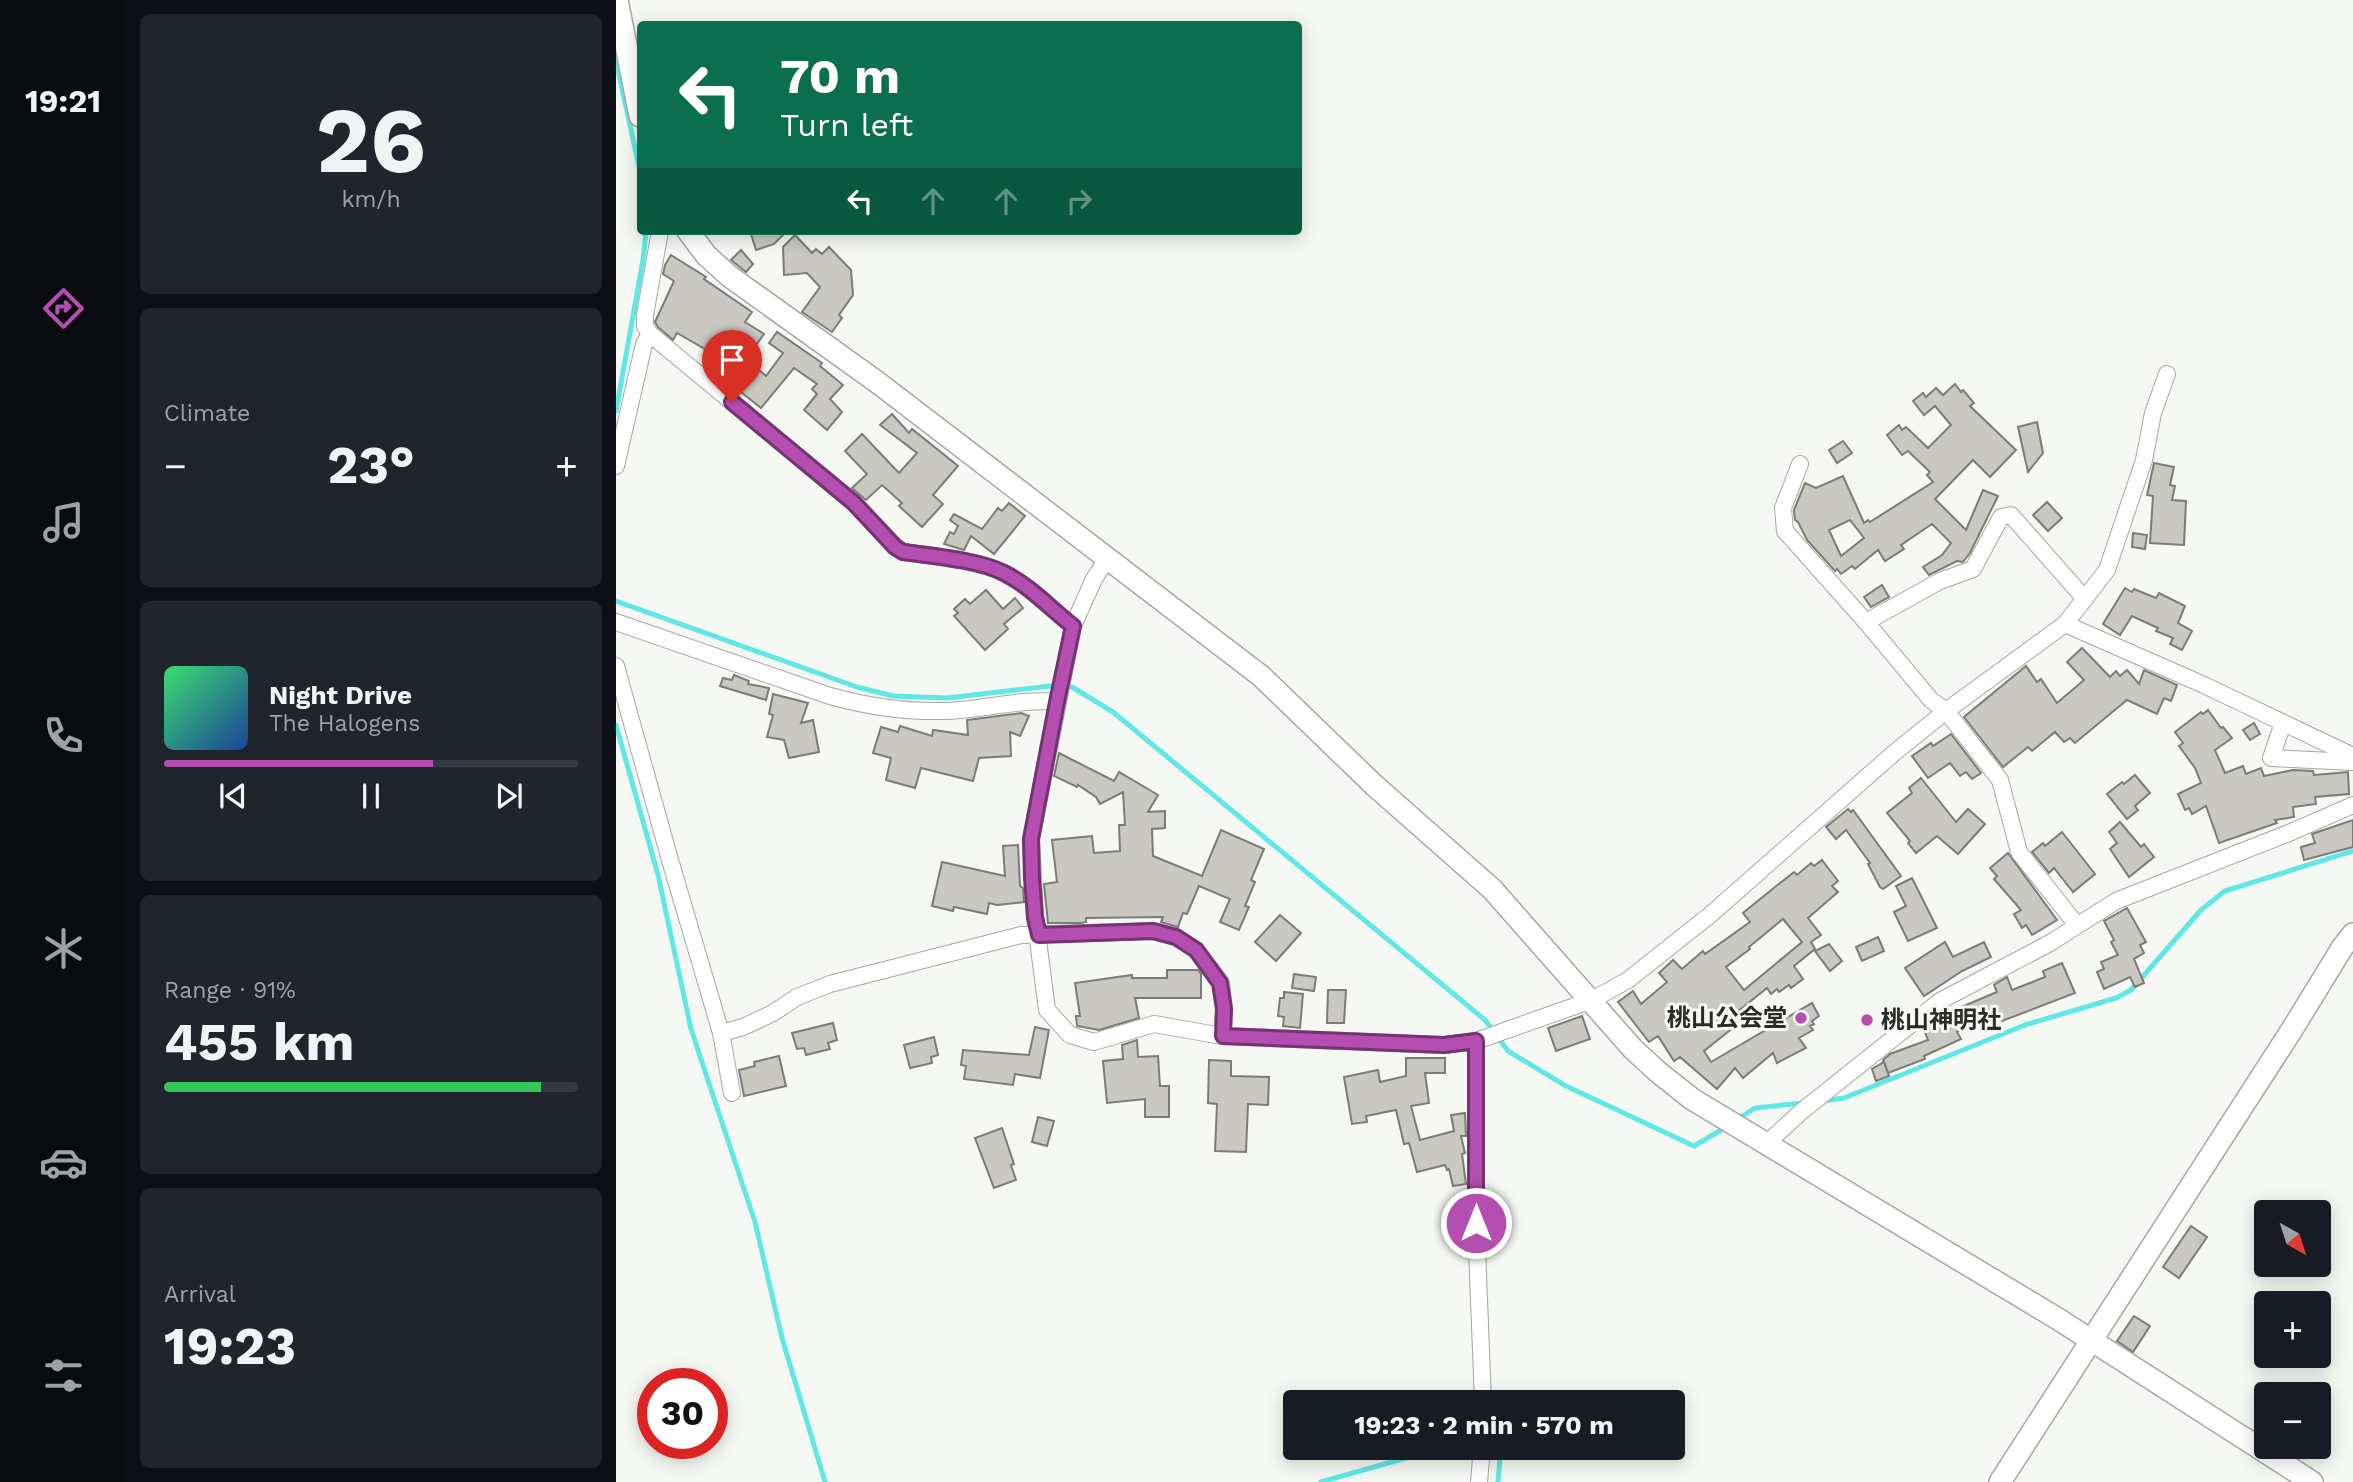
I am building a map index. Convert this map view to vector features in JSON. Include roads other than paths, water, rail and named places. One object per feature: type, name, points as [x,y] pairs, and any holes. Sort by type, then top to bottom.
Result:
[{"type":"street","points":[[617,0],[637,101]]},
{"type":"street","points":[[659,235],[645,315],[645,326],[650,334],[854,503],[895,547],[903,552],[989,567],[1004,573],[1073,626]]},
{"type":"street","points":[[691,235],[706,255],[729,276],[877,382],[1261,676],[1374,785],[1492,889],[1633,1049],[1692,1099],[2090,1340],[2312,1482]]},
{"type":"street","points":[[616,466],[644,344],[650,334]]},
{"type":"street","points":[[1107,559],[1094,579],[1073,626],[1031,839],[1034,904],[1047,1010],[1070,1035],[1094,1042],[1154,1024],[1223,1036],[1444,1045],[1476,1041],[1591,1000],[1628,981],[1710,915],[1946,711],[2065,624],[2107,570],[2144,460],[2153,412],[2167,374]]},
{"type":"street","points":[[1800,464],[1783,508],[1785,531],[1867,622],[1931,700],[1946,711],[2000,780],[2019,852],[2076,924]]},
{"type":"street","points":[[1867,622],[1940,581],[1973,569],[2001,517],[2011,515],[2085,599]]},
{"type":"street","points":[[616,622],[862,705],[943,711],[1036,700],[1057,702]]},
{"type":"street","points":[[2065,624],[2353,756]]},
{"type":"street","points":[[616,666],[721,1033],[732,1093]]},
{"type":"street","points":[[2283,723],[2271,758],[2353,762]]},
{"type":"street","points":[[1766,1144],[1802,1111],[1940,1002],[2050,943],[2116,901],[2353,805]]},
{"type":"street","points":[[721,1033],[743,1027],[797,997],[831,984],[1021,935],[1153,931],[1176,937],[1196,950],[1220,983],[1224,1009],[1223,1036]]},
{"type":"street","points":[[2000,1482],[2353,934]]},
{"type":"street","points":[[1476,1041],[1476,1223],[1483,1390]]},
{"type":"street","points":[[1479,1482],[1481,1460]]},
{"type":"waterway","points":[[616,61],[637,157]]},
{"type":"waterway","points":[[616,411],[646,235]]},
{"type":"waterway","points":[[616,601],[857,687],[893,696],[947,698],[1050,686]]},
{"type":"waterway","points":[[1072,687],[1113,712],[1485,1020],[1508,1051],[1566,1086],[1694,1146],[1728,1126]]},
{"type":"waterway","points":[[616,725],[658,875],[691,1029],[755,1222],[782,1338],[825,1482]]},
{"type":"waterway","points":[[1823,1101],[1844,1098],[2025,1025],[2116,998],[2131,990],[2201,910],[2225,891],[2353,851]]},
{"type":"waterway","points":[[1736,1120],[1755,1108],[1803,1103]]},
{"type":"waterway","points":[[1321,1482],[1399,1460]]},
{"type":"waterway","points":[[1498,1482],[1500,1460]]},
{"type":"place","name":"桃山公会堂","points":[[1801,1018]]},
{"type":"place","name":"桃山神明社","points":[[1867,1020]]}]
